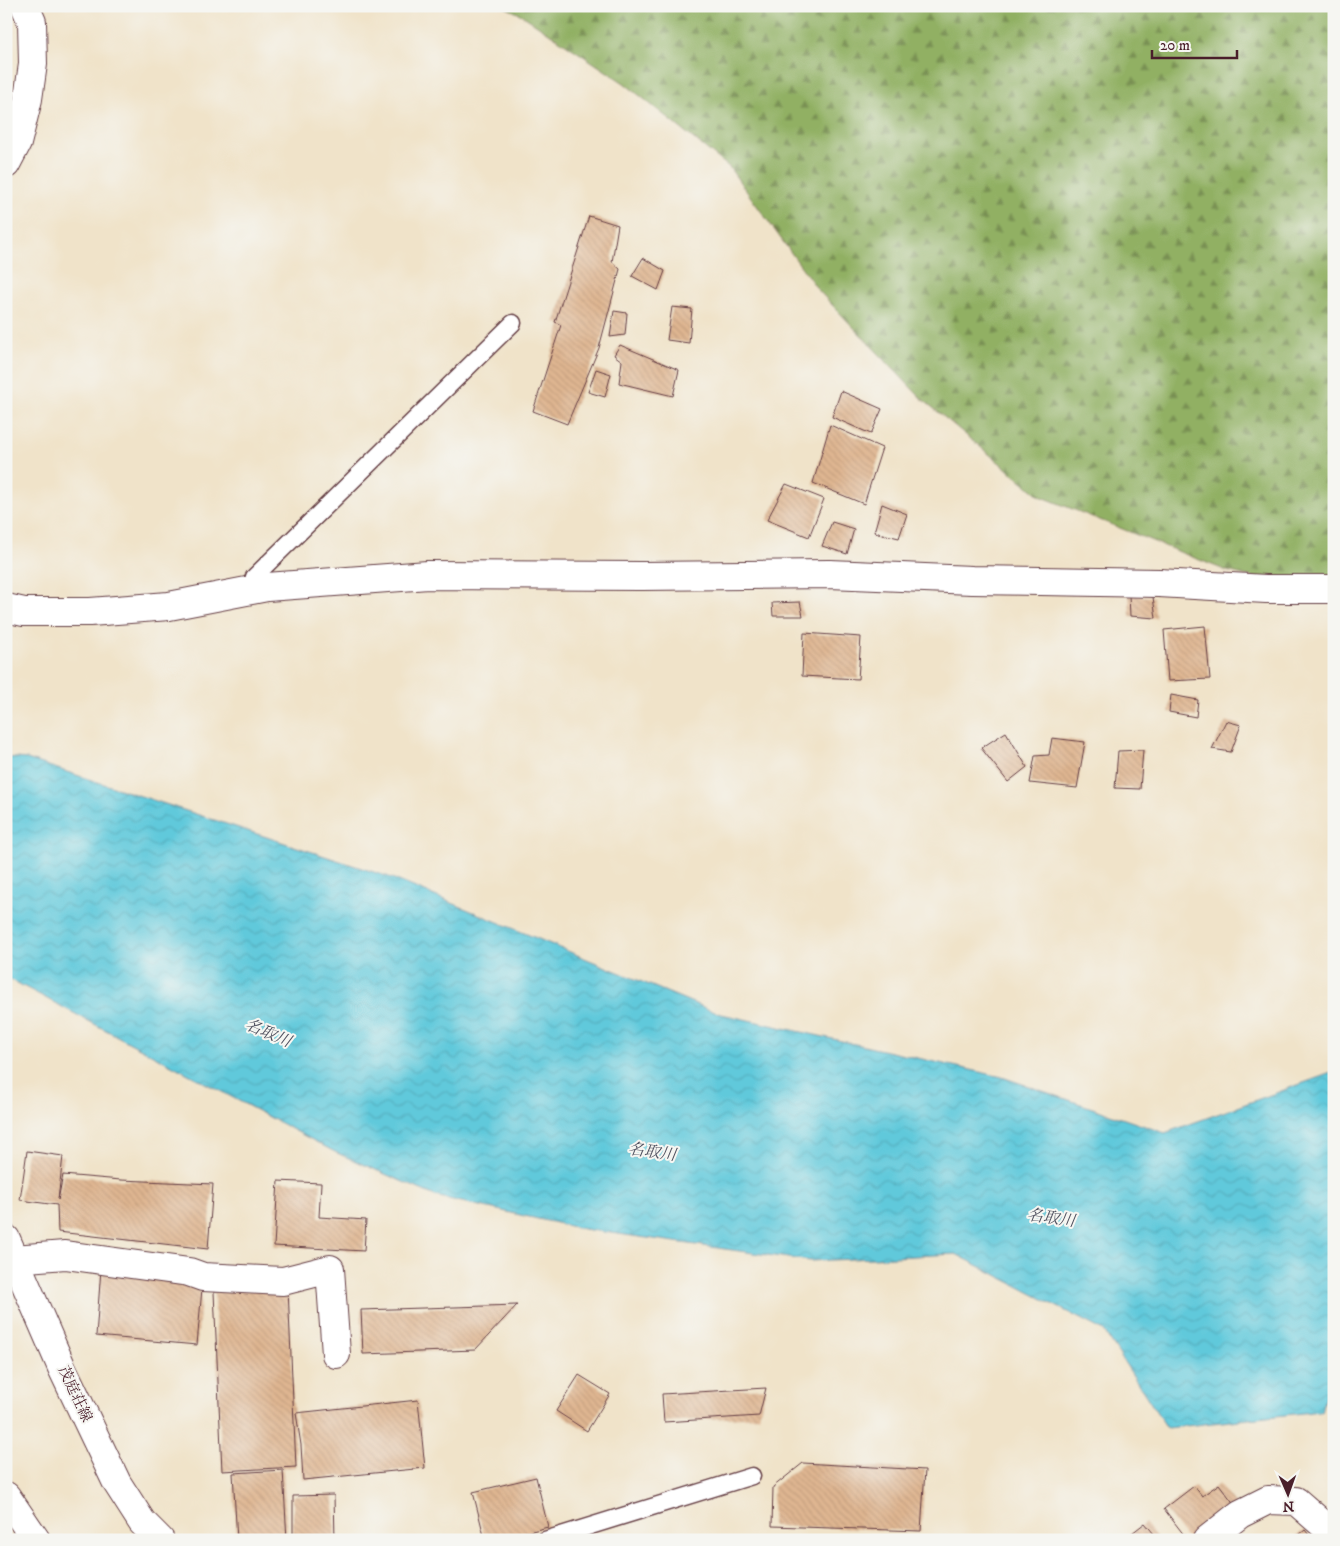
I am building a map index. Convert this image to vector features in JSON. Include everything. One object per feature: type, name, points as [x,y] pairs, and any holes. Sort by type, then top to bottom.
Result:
[{"type":"main road","points":[[6,164],[17,143],[28,100],[33,64],[32,22],[25,6]]},
{"type":"main road","points":[[6,608],[24,612],[90,612],[169,606],[267,587],[428,575],[642,576],[830,574],[972,580],[1159,583],[1266,589],[1334,589]]},
{"type":"main road","points":[[10,1249],[189,1272],[203,1278],[283,1281],[330,1269],[336,1354]]},
{"type":"main road","name":"茂庭荘線","points":[[10,1249],[62,1368],[118,1483],[142,1522],[160,1540]]},
{"type":"main road","points":[[6,1496],[36,1540]]},
{"type":"main road","points":[[1207,1540],[1240,1514],[1268,1500],[1296,1501],[1334,1534]]},
{"type":"lane","points":[[250,590],[254,577],[513,323]]},
{"type":"lane","points":[[546,1540],[752,1476]]},
{"type":"green space","points":[[503,6],[1334,6],[1334,597],[1227,571],[1040,496],[921,398],[818,290],[729,167],[624,83],[522,15]]},
{"type":"water","name":"名取川","points":[[6,757],[27,759],[389,877],[717,1013],[1002,1077],[1165,1133],[1334,1072],[1334,1365],[1321,1411],[1167,1428],[1104,1331],[956,1254],[810,1261],[583,1229],[435,1196],[335,1152],[6,977]]},
{"type":"building","points":[[589,216],[618,225],[612,262],[620,269],[599,348],[567,424],[533,411],[561,325],[555,322]]},
{"type":"building","points":[[643,258],[665,271],[658,290],[632,276]]},
{"type":"building","points":[[672,307],[692,309],[689,343],[667,340]]},
{"type":"building","points":[[614,311],[627,313],[625,335],[610,337]]},
{"type":"building","points":[[620,345],[679,370],[673,396],[619,383],[622,361],[614,355]]},
{"type":"building","points":[[596,369],[611,374],[605,397],[588,392]]},
{"type":"building","points":[[841,391],[882,409],[871,434],[832,417]]},
{"type":"building","points":[[830,425],[882,448],[864,504],[813,483]]},
{"type":"building","points":[[786,484],[824,499],[809,537],[767,520]]},
{"type":"building","points":[[882,504],[907,514],[899,538],[874,532]]},
{"type":"building","points":[[832,522],[854,529],[847,554],[822,546]]},
{"type":"building","points":[[1129,595],[1153,597],[1156,618],[1130,616]]},
{"type":"building","points":[[800,602],[803,616],[773,616],[772,603]]},
{"type":"building","points":[[1205,626],[1210,679],[1168,681],[1164,630]]},
{"type":"building","points":[[804,633],[861,637],[858,679],[802,676]]},
{"type":"building","points":[[1171,695],[1198,700],[1196,717],[1169,712]]},
{"type":"building","points":[[1226,721],[1241,725],[1231,752],[1212,749]]},
{"type":"building","points":[[1006,732],[1027,767],[1008,782],[981,748]]},
{"type":"building","points":[[1052,738],[1085,742],[1077,788],[1030,783],[1035,756],[1049,755]]},
{"type":"building","points":[[1143,750],[1140,789],[1115,788],[1118,751]]},
{"type":"building","points":[[27,1151],[63,1156],[58,1200],[63,1175],[121,1180],[213,1184],[208,1249],[58,1232],[57,1205],[20,1200]]},
{"type":"building","points":[[278,1181],[321,1183],[319,1217],[366,1220],[364,1251],[274,1246]]},
{"type":"building","points":[[101,1269],[203,1277],[197,1345],[96,1336]]},
{"type":"building","points":[[288,1289],[296,1467],[222,1471],[214,1292]]},
{"type":"building","points":[[517,1305],[475,1350],[363,1354],[361,1310]]},
{"type":"building","points":[[579,1375],[610,1394],[587,1431],[556,1411]]},
{"type":"building","points":[[766,1388],[759,1416],[664,1422],[662,1394]]},
{"type":"building","points":[[418,1400],[425,1468],[303,1480],[301,1445],[296,1413]]},
{"type":"building","points":[[803,1463],[925,1470],[921,1531],[772,1526],[773,1487]]},
{"type":"building","points":[[283,1470],[287,1540],[237,1540],[233,1473]]},
{"type":"building","points":[[536,1477],[548,1527],[496,1540],[485,1540],[473,1492]]},
{"type":"building","points":[[1219,1484],[1238,1509],[1195,1540],[1188,1540],[1164,1509],[1194,1486],[1202,1496]]},
{"type":"building","points":[[334,1495],[335,1540],[293,1540],[293,1496]]},
{"type":"building","points":[[1145,1523],[1159,1540],[1123,1540]]},
{"type":"building","points":[[1305,1530],[1313,1540],[1293,1540]]}]
